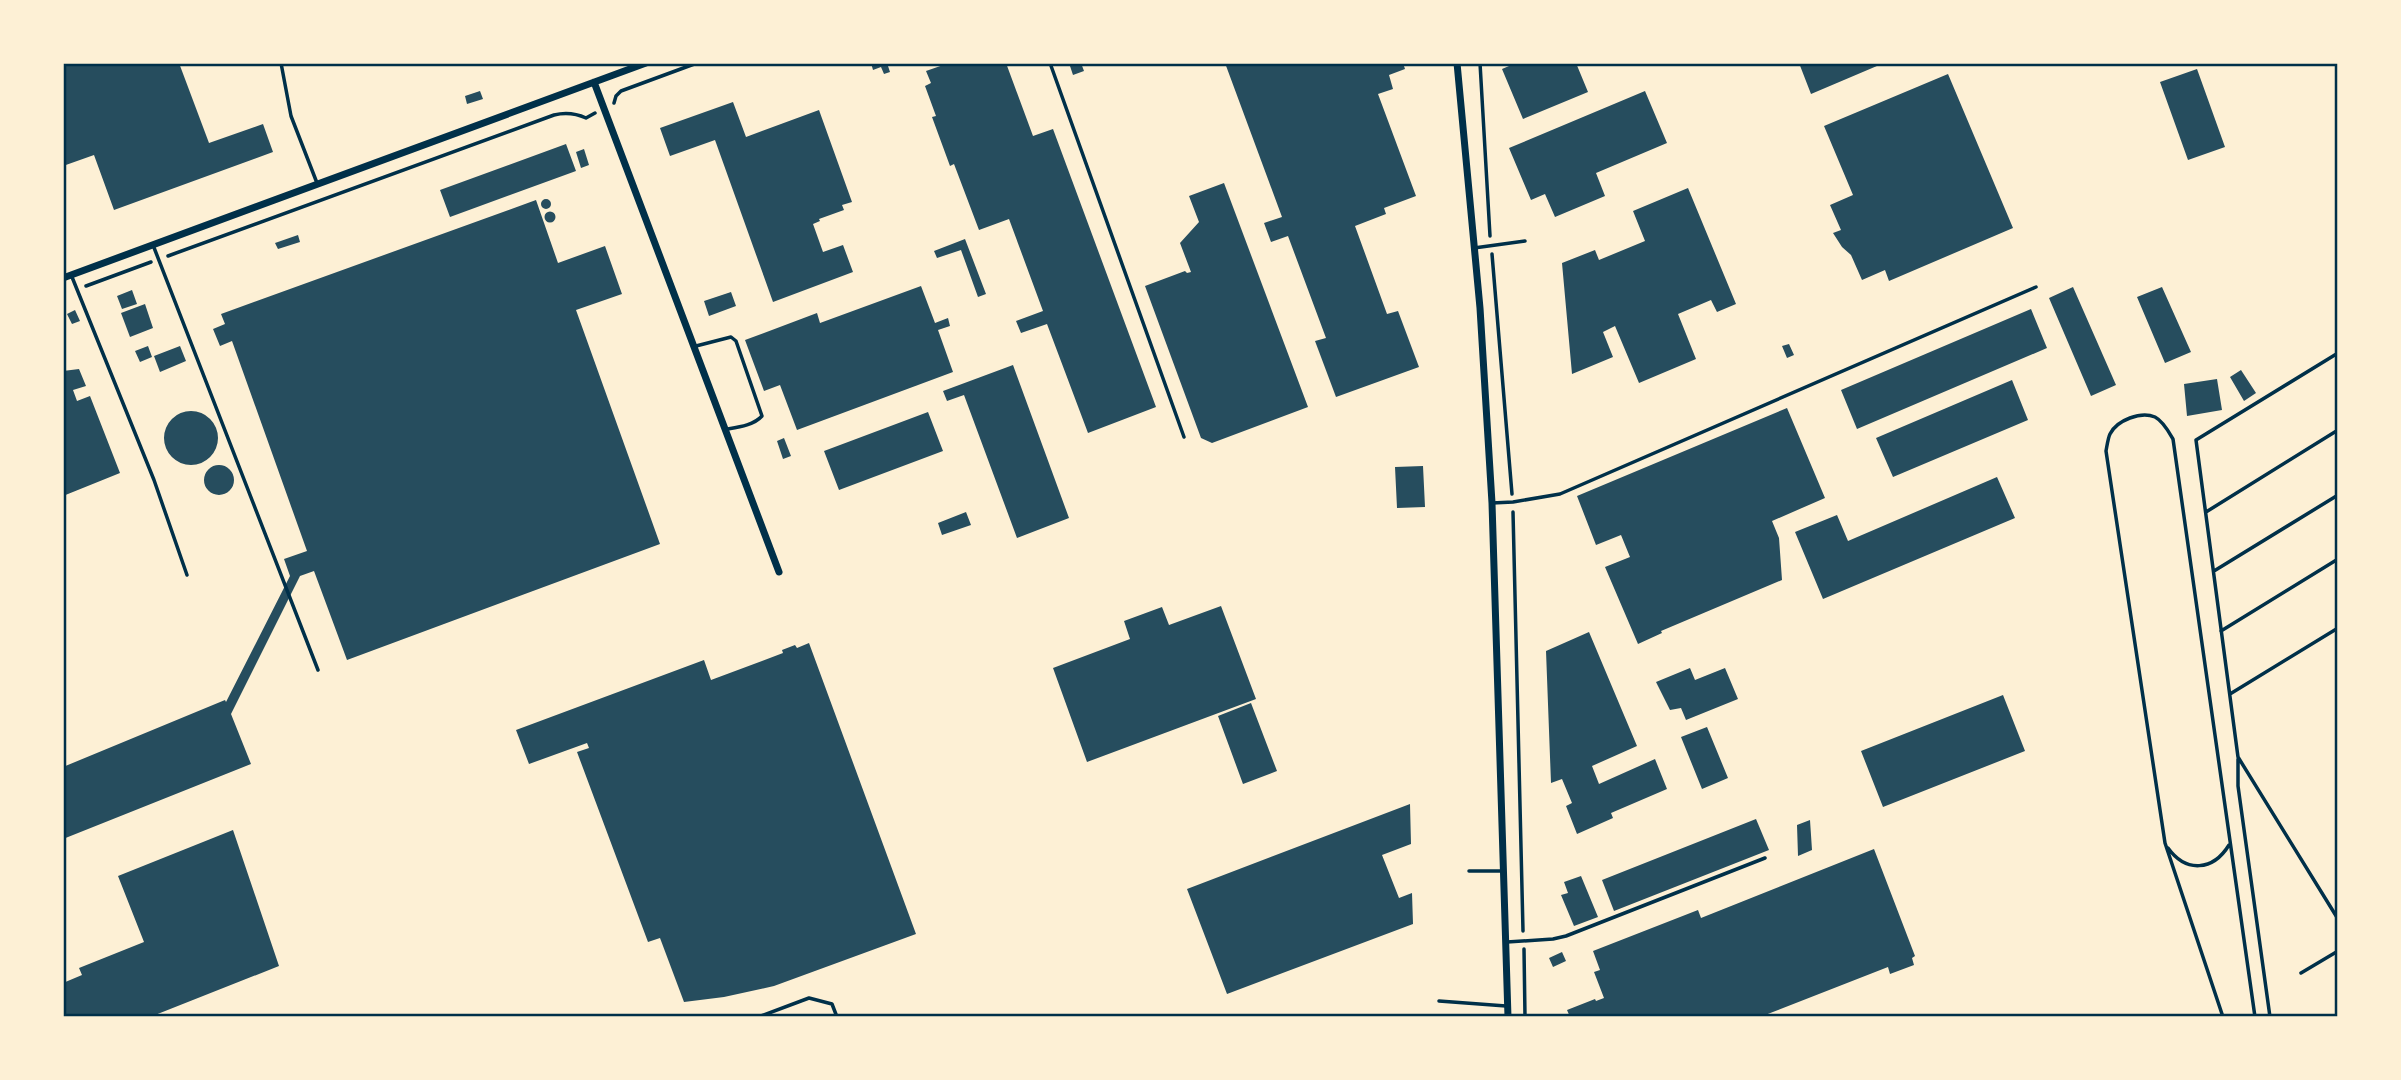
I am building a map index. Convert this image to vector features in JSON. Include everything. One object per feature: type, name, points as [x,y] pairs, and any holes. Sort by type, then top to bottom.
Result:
[{"type":"street","points":[[67,276],[646,63]]},
{"type":"street","points":[[1457,63],[1474,248],[1492,503],[1508,1017]]},
{"type":"street","points":[[594,82],[779,572]]},
{"type":"lane","points":[[281,63],[291,116],[318,185]]},
{"type":"lane","points":[[1050,63],[1184,437]]},
{"type":"lane","points":[[1474,248],[1524,241]]},
{"type":"lane","points":[[153,245],[318,670]]},
{"type":"lane","points":[[67,276],[77,290],[154,480],[187,575]]},
{"type":"lane","points":[[1492,503],[1560,494],[2036,287]]},
{"type":"lane","points":[[694,346],[731,337],[736,341],[762,411],[759,420],[725,430]]},
{"type":"lane","points":[[2222,1017],[2165,843],[2106,451],[2110,434],[2123,421],[2139,416],[2155,417],[2173,439],[2255,1017]]},
{"type":"lane","points":[[2165,843],[2176,858],[2186,865],[2199,866],[2213,862],[2230,843]]},
{"type":"lane","points":[[1507,942],[1566,936],[1765,858]]},
{"type":"lane","points":[[1469,871],[1505,872]]},
{"type":"lane","points":[[758,1017],[809,998],[832,1004],[837,1017]]},
{"type":"lane","points":[[1439,1002],[1508,1006]]},
{"type":"path","points":[[77,290],[554,115],[578,114],[586,118],[616,102],[616,96],[621,91],[697,63]]},
{"type":"path","points":[[1480,63],[1491,247],[1513,502],[1525,1017]]},
{"type":"path","points":[[2270,1017],[2238,786],[2238,757],[2196,440],[2338,353]]},
{"type":"path","points":[[2205,513],[2338,430]]},
{"type":"path","points":[[2213,572],[2338,495]]},
{"type":"path","points":[[2221,631],[2338,559]]},
{"type":"path","points":[[2230,694],[2338,628]]},
{"type":"path","points":[[2238,757],[2338,919]]},
{"type":"path","points":[[2301,973],[2338,951]]},
{"type":"building","points":[[63,63],[179,63],[209,143],[263,124],[273,152],[114,210],[94,155],[63,166]]},
{"type":"building","points":[[871,63],[887,63],[890,72],[884,74],[881,67],[873,70]]},
{"type":"building","points":[[949,63],[1006,63],[1033,136],[1053,129],[1156,407],[1088,433],[1047,324],[1021,333],[1016,321],[1043,311],[1009,219],[979,230],[954,164],[950,166],[932,117],[936,116],[925,86],[931,83],[926,71]]},
{"type":"building","points":[[1069,63],[1081,63],[1084,71],[1073,75]]},
{"type":"building","points":[[1225,63],[1403,63],[1405,69],[1389,75],[1393,89],[1378,94],[1416,196],[1384,208],[1386,214],[1355,226],[1387,314],[1398,311],[1419,367],[1336,397],[1315,341],[1326,338],[1288,236],[1271,242],[1264,223],[1282,217]]},
{"type":"building","points":[[1516,63],[1576,63],[1588,92],[1523,119],[1502,69]]},
{"type":"building","points":[[1799,63],[1884,63],[1811,94]]},
{"type":"building","points":[[2197,69],[2225,147],[2188,160],[2160,82]]},
{"type":"building","points":[[1948,74],[2013,228],[1889,281],[1885,270],[1862,280],[1851,255],[1833,233],[1841,230],[1830,205],[1853,195],[1824,126]]},
{"type":"building","points":[[480,91],[483,99],[467,104],[465,96]]},
{"type":"building","points":[[1645,91],[1667,143],[1596,173],[1605,196],[1555,217],[1545,194],[1531,200],[1509,148]]},
{"type":"building","points":[[733,102],[746,137],[819,110],[852,202],[842,205],[844,210],[813,224],[823,252],[843,245],[853,272],[773,302],[715,140],[670,156],[660,128]]},
{"type":"building","points":[[566,144],[576,171],[450,217],[440,190]]},
{"type":"building","points":[[584,149],[589,165],[581,168],[576,152]]},
{"type":"building","points":[[1224,183],[1308,407],[1212,443],[1201,438],[1145,286],[1185,271],[1191,272],[1180,243],[1199,222],[1189,196]]},
{"type":"building","points":[[1688,188],[1736,304],[1717,312],[1711,300],[1678,314],[1696,359],[1639,383],[1615,326],[1603,332],[1613,357],[1572,374],[1562,263],[1595,250],[1599,260],[1645,241],[1633,211]]},
{"type":"building","points":[[546,199],[550,200],[550,208],[546,209],[542,208],[541,204],[542,200]]},
{"type":"building","points":[[536,200],[558,263],[605,246],[622,294],[576,310],[660,544],[347,660],[314,571],[300,576],[231,714],[251,764],[63,839],[63,767],[225,700],[226,702],[290,576],[284,559],[307,551],[232,341],[220,346],[213,329],[225,324],[221,314]]},
{"type":"building","points":[[550,212],[554,213],[554,221],[550,222],[546,221],[545,217],[546,213]]},
{"type":"building","points":[[298,235],[300,242],[278,249],[275,243]]},
{"type":"building","points":[[965,239],[986,294],[978,297],[961,250],[937,258],[934,251]]},
{"type":"building","points":[[921,286],[935,323],[948,318],[950,326],[938,330],[953,372],[797,430],[780,385],[764,391],[745,340],[817,313],[820,323]]},
{"type":"building","points":[[2073,287],[2116,385],[2091,396],[2049,298]]},
{"type":"building","points":[[2162,287],[2191,352],[2165,363],[2137,297]]},
{"type":"building","points":[[132,290],[137,304],[122,309],[117,296]]},
{"type":"building","points":[[731,292],[736,306],[709,316],[704,301]]},
{"type":"building","points":[[145,304],[153,328],[130,337],[121,313]]},
{"type":"building","points":[[2031,309],[2047,348],[1857,429],[1841,390]]},
{"type":"building","points":[[75,310],[80,321],[72,324],[67,314]]},
{"type":"building","points":[[1789,344],[1794,355],[1787,358],[1782,346]]},
{"type":"building","points":[[148,346],[152,357],[140,362],[135,351]]},
{"type":"building","points":[[180,346],[186,361],[160,372],[154,356]]},
{"type":"building","points":[[1013,365],[1069,518],[1017,538],[964,395],[947,401],[943,391]]},
{"type":"building","points":[[79,369],[86,386],[73,390],[77,401],[90,396],[120,473],[63,496],[63,371]]},
{"type":"building","points":[[2241,370],[2256,393],[2244,401],[2230,377]]},
{"type":"building","points":[[2217,379],[2222,410],[2187,416],[2184,384]]},
{"type":"building","points":[[2012,380],[2028,420],[1893,477],[1876,438]]},
{"type":"building","points":[[1787,408],[1825,498],[1772,521],[1779,538],[1782,580],[1661,631],[1662,633],[1638,644],[1605,567],[1630,557],[1621,535],[1596,545],[1577,496]]},
{"type":"building","points":[[191,411],[210,419],[218,438],[210,457],[191,465],[172,457],[164,438],[172,419]]},
{"type":"building","points":[[928,412],[943,451],[839,490],[824,451]]},
{"type":"building","points":[[784,438],[791,456],[783,459],[777,441]]},
{"type":"building","points":[[219,465],[230,469],[234,480],[230,491],[219,495],[208,491],[204,480],[208,469]]},
{"type":"building","points":[[1423,466],[1425,507],[1397,508],[1395,467]]},
{"type":"building","points":[[1997,477],[2015,518],[1823,599],[1795,532],[1837,515],[1848,541]]},
{"type":"building","points":[[966,512],[971,525],[942,535],[938,523]]},
{"type":"building","points":[[1221,606],[1256,699],[1087,762],[1053,668],[1130,639],[1124,621],[1162,607],[1169,625]]},
{"type":"building","points":[[1589,632],[1637,746],[1592,766],[1599,784],[1655,759],[1667,789],[1611,813],[1613,818],[1577,834],[1566,806],[1572,803],[1562,779],[1551,783],[1546,651]]},
{"type":"building","points":[[809,643],[916,934],[774,986],[684,1002],[660,938],[648,942],[577,752],[589,748],[587,743],[529,764],[516,730],[704,660],[711,680],[783,653],[782,650],[795,645],[797,648]]},
{"type":"building","points":[[1690,668],[1695,680],[1725,668],[1738,699],[1686,720],[1681,708],[1670,710],[1656,682]]},
{"type":"building","points":[[2003,695],[2025,751],[1883,807],[1861,751]]},
{"type":"building","points":[[1251,703],[1277,771],[1243,784],[1218,716]]},
{"type":"building","points":[[1707,727],[1728,778],[1702,789],[1681,737]]},
{"type":"building","points":[[1410,804],[1411,844],[1382,855],[1399,898],[1412,893],[1413,924],[1227,994],[1187,889]]},
{"type":"building","points":[[1756,819],[1769,850],[1614,911],[1602,880]]},
{"type":"building","points":[[1810,820],[1812,850],[1798,856],[1797,825]]},
{"type":"building","points":[[233,830],[279,966],[150,1017],[63,1017],[63,983],[82,975],[79,968],[144,942],[118,876]]},
{"type":"building","points":[[1874,849],[1915,956],[1912,958],[1914,965],[1890,974],[1888,967],[1760,1017],[1570,1017],[1567,1010],[1604,998],[1594,972],[1600,970],[1593,951],[1698,910],[1701,918]]},
{"type":"building","points":[[1581,876],[1598,917],[1574,926],[1561,895],[1568,893],[1564,882]]},
{"type":"building","points":[[1562,952],[1566,961],[1553,967],[1549,958]]}]
